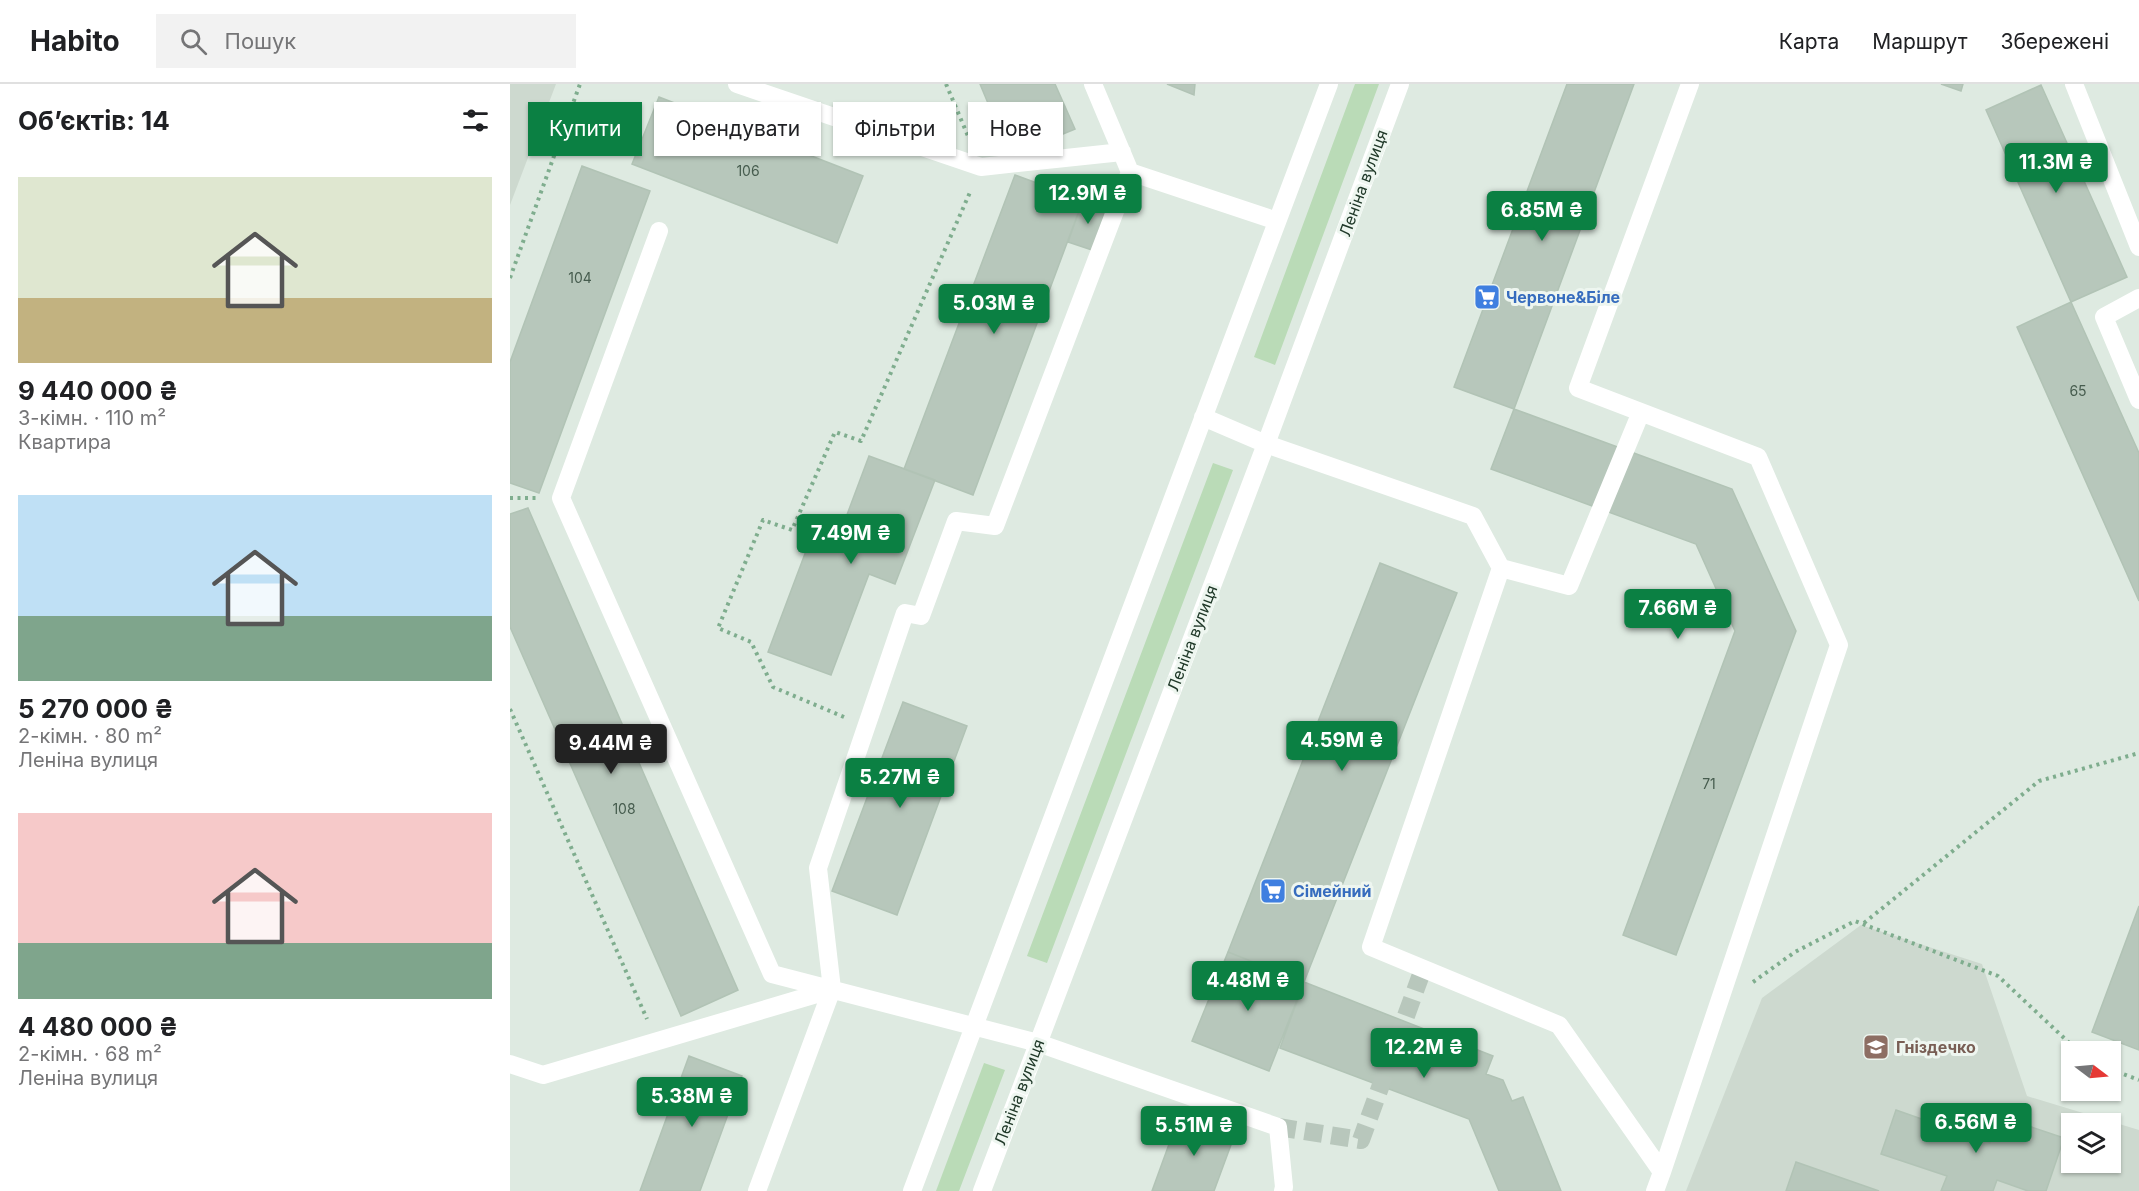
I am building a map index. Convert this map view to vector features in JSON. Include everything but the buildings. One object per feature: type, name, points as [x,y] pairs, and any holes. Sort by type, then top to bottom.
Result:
[{"type":"street","points":[[737,84],[981,167],[1122,152]]},
{"type":"street","points":[[912,1191],[1329,84]]},
{"type":"street","name":"Леніна вулиця","points":[[981,1191],[1266,444],[1400,84]]},
{"type":"street","points":[[1655,1191],[1839,645],[1758,457],[1578,388],[1690,84]]},
{"type":"street","points":[[2074,84],[2139,247]]},
{"type":"street","points":[[756,1191],[832,989],[818,868],[905,613],[921,616],[956,520],[995,526],[1130,172],[1094,85]]},
{"type":"street","points":[[1130,172],[1277,221]]},
{"type":"street","points":[[659,231],[561,498],[772,974],[1038,1043],[1278,1127],[1283,1191]]},
{"type":"street","points":[[2139,298],[2104,317],[2139,400]]},
{"type":"street","points":[[1203,417],[1266,444],[1473,516],[1501,568],[1569,586],[1641,412]]},
{"type":"street","points":[[1501,568],[1371,947],[1559,1024],[1662,1172]]},
{"type":"street","points":[[510,1064],[543,1075],[832,989]]},
{"type":"path","points":[[510,278],[580,84]]},
{"type":"path","points":[[866,726],[773,687],[751,642],[718,628],[763,520],[792,530],[835,432],[861,441],[981,167],[946,84]]},
{"type":"path","points":[[510,709],[657,1042]]},
{"type":"path","points":[[1863,924],[2039,781],[2139,753]]},
{"type":"path","points":[[1751,984],[1795,952],[1855,921],[1998,976],[2067,1041]]},
{"type":"path","points":[[2121,1073],[2139,1080]]},
{"type":"shaded area","points":[[510,84],[556,84],[549,102],[528,102],[529,156],[510,205]]},
{"type":"shaded area","name":"Гніздечко","points":[[1861,925],[1982,964],[2027,1096],[2083,1113],[2061,1113],[2061,1173],[2121,1173],[2121,1125],[2139,1130],[2139,1191],[1686,1191],[1762,998]]},
{"type":"green space","points":[[1355,84],[1379,84],[1275,365],[1254,357]]},
{"type":"green space","points":[[1213,463],[1233,470],[1047,963],[1027,956]]},
{"type":"green space","points":[[984,1063],[1005,1070],[959,1191],[936,1191]]},
{"type":"tunnel","points":[[1278,1127],[1361,1140],[1423,969]]},
{"type":"place","name":"Червоне&Біле","points":[[1487,297]]},
{"type":"place","name":"Сімейний","points":[[1273,891]]},
{"type":"place","name":"Гніздечко","points":[[1876,1047]]}]
